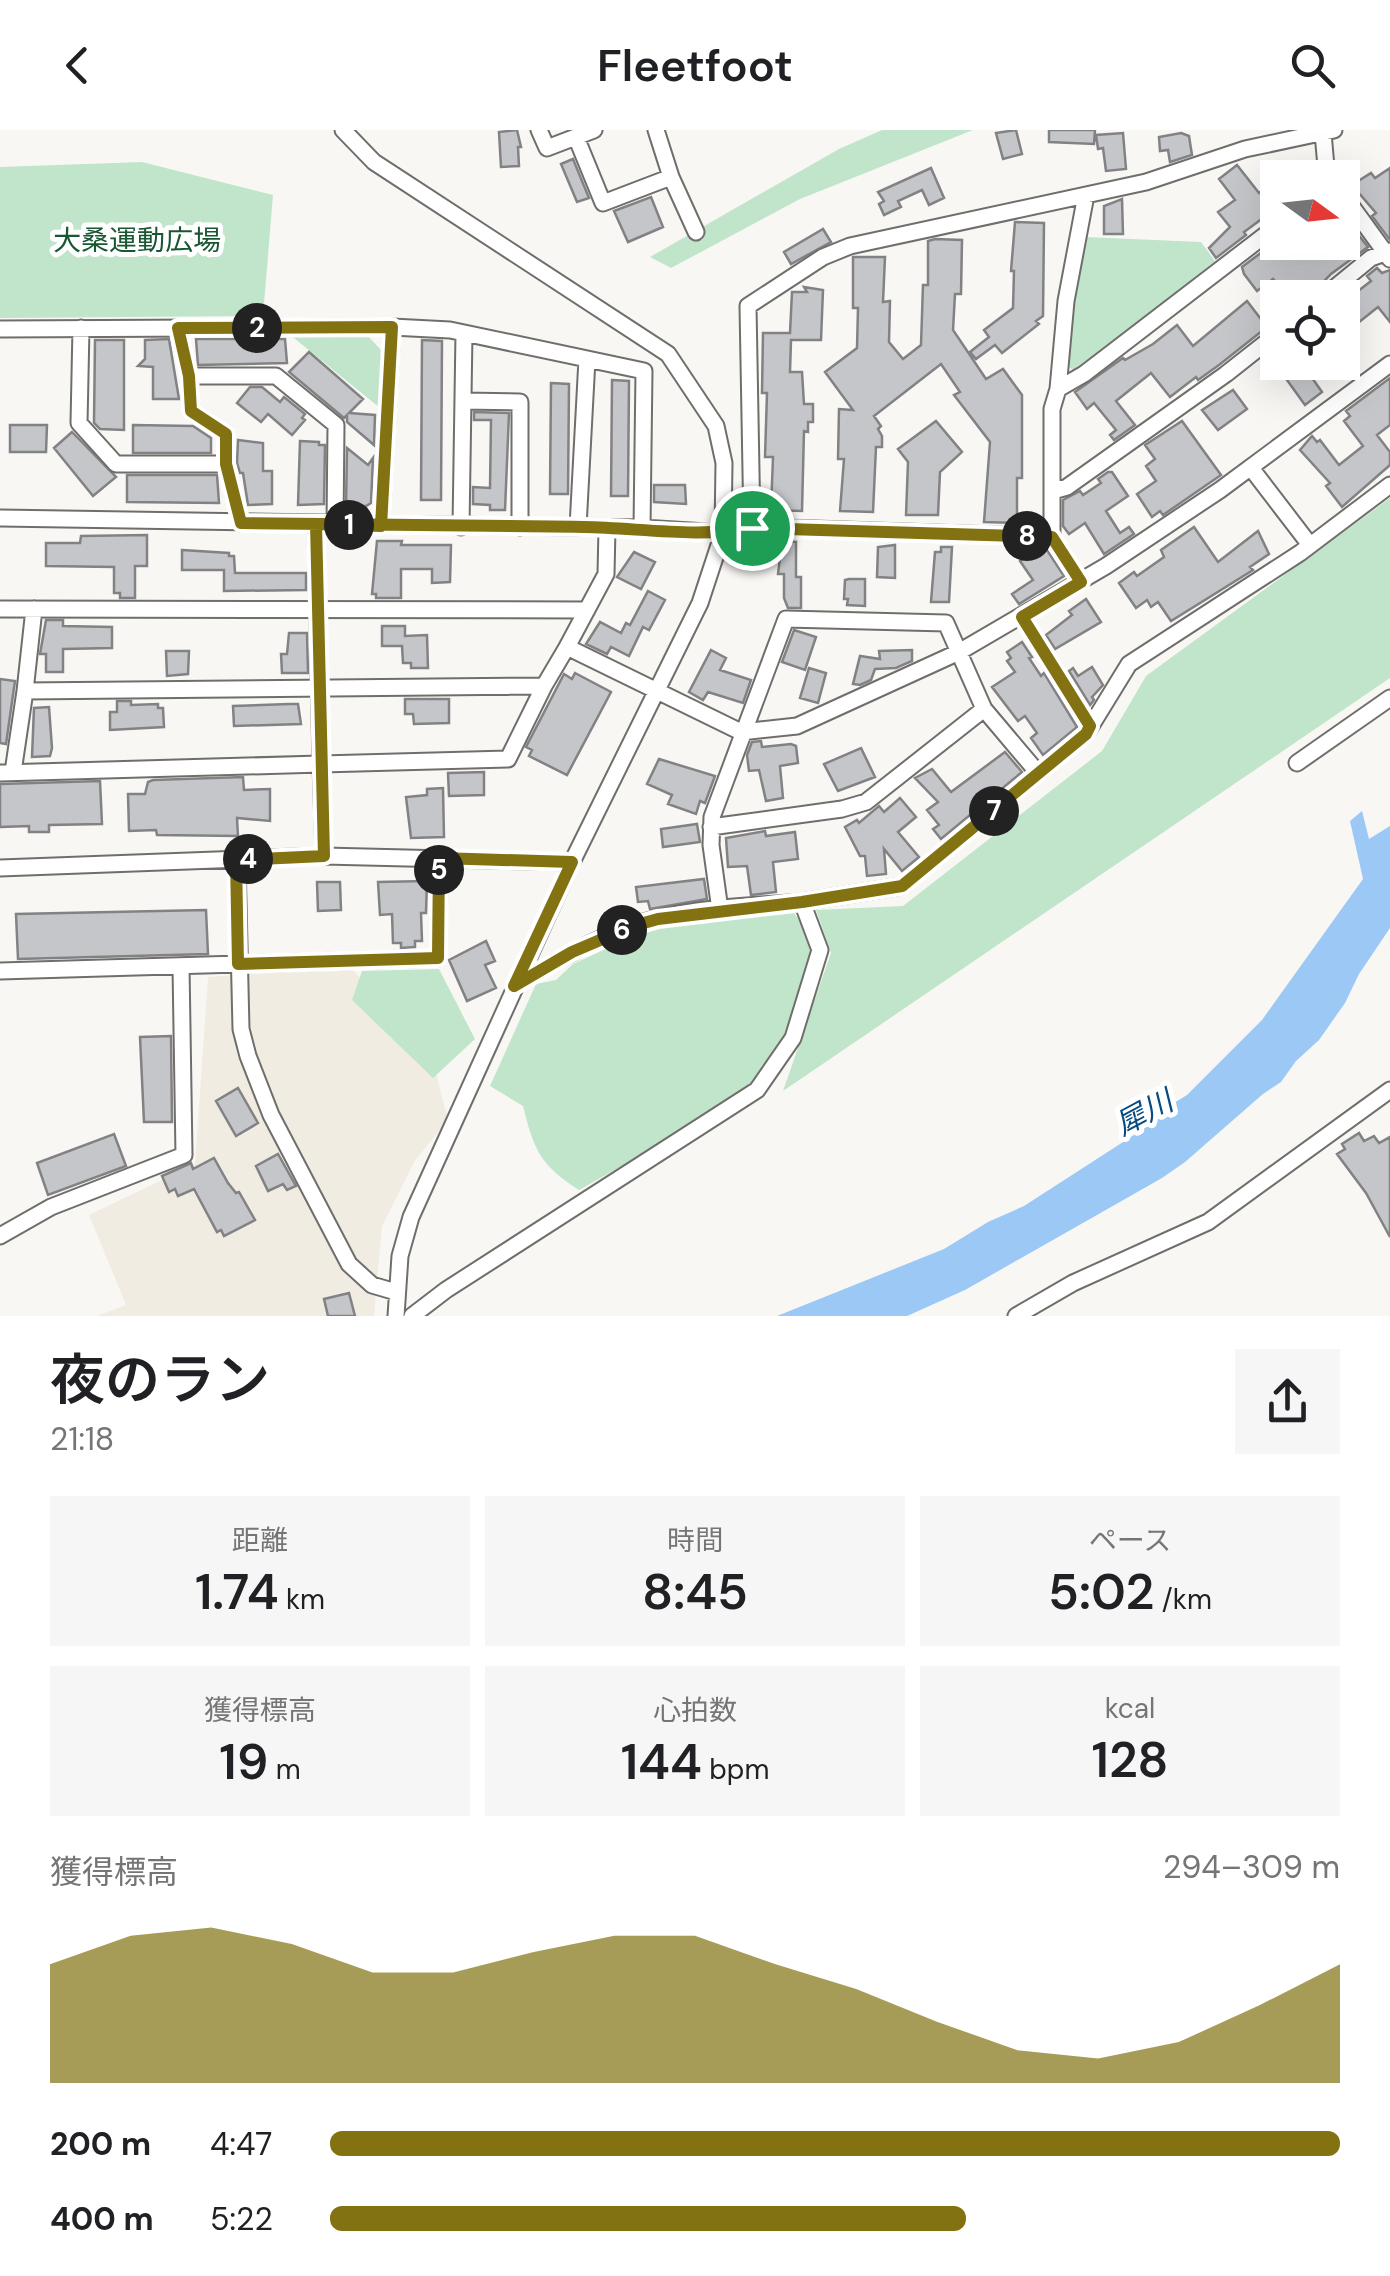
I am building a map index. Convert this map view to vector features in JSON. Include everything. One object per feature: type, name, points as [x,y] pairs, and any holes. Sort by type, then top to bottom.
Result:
[{"type":"street","points":[[343,130],[374,162],[668,354],[716,426],[724,463],[723,533],[700,603],[572,862],[410,1217],[400,1256],[396,1316]]},
{"type":"street","points":[[539,130],[547,148],[594,130]]},
{"type":"street","points":[[656,130],[671,177],[696,232]]},
{"type":"street","points":[[752,528],[748,306],[824,257],[850,246],[1146,182],[1245,150],[1329,132],[1327,160]]},
{"type":"street","points":[[576,137],[602,204],[671,177]]},
{"type":"street","points":[[1081,582],[1052,537],[1052,409],[1058,388],[1066,301],[1086,195]]},
{"type":"street","points":[[1344,280],[1372,258],[1389,254],[1360,217]]},
{"type":"street","points":[[1058,388],[1084,374],[1260,239]]},
{"type":"street","points":[[0,328],[392,327],[464,333],[644,371],[642,528]]},
{"type":"street","points":[[381,526],[392,327]]},
{"type":"street","points":[[80,328],[79,422],[116,464],[226,464]]},
{"type":"street","points":[[178,328],[189,376],[191,411],[226,434],[226,464],[241,523]]},
{"type":"street","points":[[462,526],[464,333]]},
{"type":"street","points":[[1052,492],[1083,475],[1260,347]]},
{"type":"street","points":[[578,527],[587,359]]},
{"type":"street","points":[[568,647],[741,732],[797,726],[958,652],[1081,582],[1252,468],[1390,364]]},
{"type":"street","points":[[189,376],[276,376],[336,425],[335,525]]},
{"type":"street","points":[[463,401],[520,402],[520,527]]},
{"type":"street","points":[[1252,468],[1310,545]]},
{"type":"street","points":[[514,986],[572,952],[633,926],[720,910],[902,886],[1086,734],[1129,664],[1310,545],[1390,484]]},
{"type":"street","points":[[0,518],[642,528],[723,533],[752,528],[1052,537]]},
{"type":"street","points":[[316,524],[324,856]]},
{"type":"street","points":[[34,609],[25,691],[6,773],[508,759],[606,574],[607,528]]},
{"type":"street","points":[[0,609],[587,610]]},
{"type":"street","points":[[1022,617],[1090,726]]},
{"type":"street","points":[[720,910],[710,845],[712,817],[786,619],[946,623],[984,710],[1038,773]]},
{"type":"street","points":[[25,691],[544,686]]},
{"type":"street","points":[[1298,763],[1390,698]]},
{"type":"street","points":[[711,827],[842,809],[866,802],[984,710]]},
{"type":"street","points":[[0,868],[324,856],[572,862]]},
{"type":"street","points":[[0,971],[438,958],[439,858]]},
{"type":"street","points":[[236,860],[241,1029],[248,1056],[271,1115],[349,1264],[372,1285],[396,1292]]},
{"type":"street","points":[[412,1316],[446,1290],[757,1090],[792,1038],[820,950],[802,902]]},
{"type":"street","points":[[0,1236],[52,1206],[184,1155],[181,966]]},
{"type":"street","points":[[1016,1316],[1074,1284],[1208,1222],[1390,1090]]},
{"type":"shaded area","points":[[350,967],[432,1057],[448,1120],[414,1162],[382,1226],[374,1316],[97,1316],[126,1305],[89,1215],[195,1164],[208,977]]},
{"type":"green space","points":[[882,130],[973,130],[800,199],[671,268],[650,257],[839,149]]},
{"type":"green space","name":"大桑運動広場","points":[[142,162],[273,195],[263,316],[0,318],[0,167]]},
{"type":"green space","points":[[1085,237],[1201,242],[1215,261],[1075,371],[1068,367],[1074,290]]},
{"type":"green space","points":[[289,334],[367,335],[383,352],[380,408]]},
{"type":"green space","points":[[1390,498],[1390,678],[783,1091],[831,953],[816,910],[903,906],[1102,751],[1146,676]]},
{"type":"green space","points":[[794,913],[820,950],[793,1038],[757,1090],[579,1190],[555,1173],[535,1145],[523,1106],[490,1086],[536,984],[556,980],[573,964],[654,927]]},
{"type":"green space","points":[[439,969],[475,1039],[433,1078],[352,1000],[362,971]]},
{"type":"water","points":[[1362,811],[1369,839],[1390,826],[1390,928],[1319,1040],[1281,1082],[1162,1178],[965,1290],[907,1316],[777,1316],[944,1249],[1024,1206],[1151,1124],[1187,1095],[1262,1020],[1363,879],[1350,821]]},
{"type":"building","points":[[517,130],[521,147],[519,166],[501,167],[499,132]]},
{"type":"building","points":[[1016,130],[1022,154],[1003,159],[996,133]]},
{"type":"building","points":[[1049,130],[1095,130],[1094,144],[1049,142]]},
{"type":"building","points":[[1123,133],[1126,169],[1106,171],[1103,148],[1098,149],[1096,135]]},
{"type":"building","points":[[1181,133],[1189,136],[1192,155],[1170,162],[1168,150],[1160,151],[1159,137]]},
{"type":"building","points":[[573,159],[589,198],[577,202],[561,164]]},
{"type":"building","points":[[1237,165],[1260,192],[1260,220],[1216,258],[1209,248],[1230,227],[1218,212],[1235,200],[1219,179]]},
{"type":"building","points":[[931,168],[944,198],[929,205],[922,190],[898,201],[901,207],[884,215],[879,204],[884,201],[878,192]]},
{"type":"building","points":[[1390,168],[1390,240],[1372,216],[1376,213],[1360,194],[1360,180],[1371,173],[1375,178]]},
{"type":"building","points":[[651,197],[663,227],[628,242],[614,211]]},
{"type":"building","points":[[1122,199],[1123,234],[1104,234],[1104,206]]},
{"type":"building","points":[[1015,222],[1044,223],[1043,316],[1036,321],[1039,324],[1002,353],[995,345],[976,359],[970,352],[989,337],[984,330],[1013,308]]},
{"type":"building","points":[[823,229],[831,242],[791,264],[784,252]]},
{"type":"building","points":[[1360,237],[1368,247],[1360,253]]},
{"type":"building","points":[[962,240],[961,294],[955,294],[953,330],[986,379],[1003,369],[1022,395],[1022,478],[1017,478],[1017,523],[984,522],[990,442],[954,395],[960,392],[941,364],[874,416],[881,426],[878,429],[882,447],[876,447],[873,512],[840,511],[844,459],[838,459],[839,409],[853,410],[825,372],[857,348],[853,257],[885,257],[883,302],[890,301],[889,342],[903,359],[921,345],[928,241]]},
{"type":"building","points":[[1260,254],[1260,260],[1350,260],[1325,280],[1260,280],[1257,291],[1242,267]]},
{"type":"building","points":[[1377,268],[1382,273],[1390,270],[1390,322],[1378,307],[1360,321],[1360,290],[1371,281],[1367,276]]},
{"type":"building","points":[[804,287],[823,290],[821,340],[791,340],[790,372],[802,372],[804,404],[813,404],[813,422],[808,422],[808,432],[804,431],[802,511],[771,510],[773,457],[765,457],[767,393],[762,393],[763,333],[790,333],[792,292],[807,292]]},
{"type":"building","points":[[1247,301],[1260,318],[1260,333],[1170,397],[1151,373],[1116,401],[1135,425],[1114,440],[1110,435],[1116,430],[1094,403],[1087,409],[1075,392],[1177,325],[1193,346]]},
{"type":"building","points":[[169,339],[179,399],[153,399],[153,367],[138,366],[145,359],[145,340]]},
{"type":"building","points":[[196,339],[285,339],[287,363],[198,365]]},
{"type":"building","points":[[95,340],[124,340],[124,430],[100,429],[94,423]]},
{"type":"building","points":[[422,340],[442,341],[441,500],[421,500]]},
{"type":"building","points":[[309,352],[363,399],[349,413],[375,415],[374,445],[347,422],[347,415],[344,418],[289,372]]},
{"type":"building","points":[[1390,378],[1390,425],[1377,435],[1390,452],[1390,465],[1342,507],[1326,486],[1330,483],[1300,450],[1312,436],[1317,442],[1320,440],[1339,465],[1363,446],[1344,421],[1350,416],[1346,411]]},
{"type":"building","points":[[612,380],[629,381],[628,496],[611,496]]},
{"type":"building","points":[[1287,380],[1314,380],[1322,392],[1305,405]]},
{"type":"building","points":[[551,383],[569,384],[568,494],[550,494]]},
{"type":"building","points":[[250,387],[262,387],[280,402],[284,397],[305,414],[305,420],[292,435],[268,414],[261,422],[237,403]]},
{"type":"building","points":[[1233,390],[1247,409],[1218,430],[1202,410]]},
{"type":"building","points":[[474,412],[509,413],[505,510],[473,504],[473,487],[490,488],[491,420],[474,420]]},
{"type":"building","points":[[936,421],[962,452],[940,472],[938,515],[906,515],[908,462],[898,449]]},
{"type":"building","points":[[1182,421],[1221,475],[1163,515],[1160,511],[1152,517],[1137,494],[1156,481],[1146,466],[1155,459],[1145,445]]},
{"type":"building","points":[[10,425],[47,425],[46,452],[10,452]]},
{"type":"building","points":[[133,425],[193,426],[211,438],[211,453],[133,453]]},
{"type":"building","points":[[72,432],[116,477],[93,496],[54,448]]},
{"type":"building","points":[[238,440],[263,443],[263,471],[272,471],[272,504],[248,505],[243,473],[237,463]]},
{"type":"building","points":[[300,441],[325,445],[324,504],[298,505]]},
{"type":"building","points":[[347,448],[368,465],[373,458],[371,503],[366,506],[346,506]]},
{"type":"building","points":[[1112,472],[1128,496],[1106,511],[1120,533],[1129,527],[1134,534],[1104,554],[1085,523],[1069,534],[1063,526],[1063,500],[1080,491],[1083,495],[1101,483],[1098,479]]},
{"type":"building","points":[[127,475],[217,475],[219,503],[127,502]]},
{"type":"building","points":[[654,485],[685,485],[686,504],[654,502]]},
{"type":"building","points":[[1194,527],[1218,562],[1258,531],[1269,554],[1250,567],[1253,570],[1171,621],[1158,602],[1151,607],[1147,600],[1136,608],[1119,583],[1164,557],[1161,550]]},
{"type":"building","points":[[147,535],[147,566],[135,566],[135,598],[120,598],[120,593],[114,593],[114,567],[46,566],[46,543],[80,543],[81,536]]},
{"type":"building","points":[[377,541],[451,545],[450,582],[432,583],[432,569],[401,569],[401,598],[376,598],[372,594]]},
{"type":"building","points":[[782,541],[796,542],[801,608],[788,608],[784,598],[784,574],[778,574]]},
{"type":"building","points":[[895,545],[895,578],[877,577],[878,547]]},
{"type":"building","points":[[941,547],[952,547],[949,602],[931,602],[935,552],[941,552]]},
{"type":"building","points":[[1036,549],[1040,555],[1047,550],[1064,576],[1019,604],[1012,594],[1033,580],[1020,561]]},
{"type":"building","points":[[182,550],[229,553],[234,556],[235,573],[306,573],[306,590],[224,591],[224,570],[182,570]]},
{"type":"building","points":[[634,552],[655,562],[641,589],[617,577]]},
{"type":"building","points":[[865,579],[865,606],[847,605],[845,580]]},
{"type":"building","points":[[648,591],[665,600],[649,630],[643,627],[629,656],[611,647],[607,654],[586,644],[600,622],[621,633],[626,623],[630,625]]},
{"type":"building","points":[[1086,599],[1101,622],[1055,649],[1046,635]]},
{"type":"building","points":[[46,620],[63,620],[63,626],[112,627],[112,648],[63,649],[63,672],[46,672],[46,654],[40,654]]},
{"type":"building","points":[[382,626],[405,626],[405,636],[427,635],[428,668],[411,668],[411,663],[403,663],[402,646],[382,646]]},
{"type":"building","points":[[794,630],[816,637],[805,670],[782,662]]},
{"type":"building","points":[[289,633],[307,633],[308,673],[282,673],[281,654],[287,654]]},
{"type":"building","points":[[1022,642],[1077,727],[1043,755],[1031,738],[1037,733],[1025,716],[1018,721],[992,687],[1015,672],[1007,661],[1011,658],[1007,652]]},
{"type":"building","points":[[711,650],[726,658],[720,670],[751,680],[743,703],[708,692],[703,700],[689,692]]},
{"type":"building","points":[[912,650],[912,661],[896,668],[875,669],[871,680],[853,684],[860,656],[880,659],[879,651]]},
{"type":"building","points":[[166,651],[189,651],[188,674],[167,676]]},
{"type":"building","points":[[1092,667],[1103,685],[1090,705],[1069,671],[1073,668],[1078,676]]},
{"type":"building","points":[[809,668],[826,673],[818,703],[800,698]]},
{"type":"building","points":[[575,673],[611,692],[567,775],[529,756],[532,750],[526,747],[564,674],[572,679]]},
{"type":"building","points":[[0,679],[15,681],[6,744],[0,743]]},
{"type":"building","points":[[405,699],[449,699],[449,723],[414,724],[413,714],[405,714]]},
{"type":"building","points":[[117,701],[158,704],[158,708],[163,708],[164,727],[110,730],[110,712],[117,712]]},
{"type":"building","points":[[298,704],[301,724],[234,726],[233,706]]},
{"type":"building","points":[[49,707],[50,756],[32,757],[34,708]]},
{"type":"building","points":[[761,741],[762,747],[796,746],[798,763],[780,766],[783,798],[766,801],[759,770],[749,771],[747,755],[752,742]]},
{"type":"building","points":[[861,748],[875,777],[838,791],[824,764]]},
{"type":"building","points":[[1005,752],[1022,772],[941,839],[933,829],[939,825],[927,810],[938,802],[915,778],[932,769],[951,792]]},
{"type":"building","points":[[659,759],[715,776],[705,803],[700,801],[696,814],[668,804],[672,795],[647,784]]},
{"type":"building","points":[[484,772],[484,795],[449,796],[448,773]]},
{"type":"building","points":[[243,777],[244,790],[270,789],[270,821],[237,818],[238,836],[129,831],[128,794],[145,794],[148,782]]},
{"type":"building","points":[[100,781],[102,824],[49,825],[49,832],[29,832],[29,826],[0,827],[0,784]]},
{"type":"building","points":[[443,788],[444,837],[411,838],[406,797],[427,795],[427,789]]},
{"type":"building","points":[[900,798],[916,817],[898,832],[919,857],[902,871],[884,849],[886,874],[867,876],[865,856],[860,856],[845,827],[857,820],[859,823],[879,806],[884,812]]},
{"type":"building","points":[[697,824],[700,842],[663,847],[661,829]]},
{"type":"building","points":[[765,831],[766,836],[795,832],[798,859],[773,862],[776,892],[751,895],[747,866],[728,867],[726,838]]},
{"type":"building","points":[[704,879],[707,899],[650,909],[648,901],[638,902],[636,887]]},
{"type":"building","points":[[427,881],[426,913],[421,913],[422,941],[415,941],[415,947],[401,948],[401,943],[393,943],[392,914],[380,915],[378,882]]},
{"type":"building","points":[[317,882],[340,882],[341,910],[318,911]]},
{"type":"building","points":[[206,910],[208,954],[18,959],[16,914]]},
{"type":"building","points":[[486,941],[495,961],[485,965],[496,988],[467,1001],[449,960]]},
{"type":"building","points":[[171,1036],[172,1122],[144,1122],[140,1037]]},
{"type":"building","points":[[238,1088],[258,1123],[236,1136],[216,1101]]},
{"type":"building","points":[[1359,1133],[1364,1141],[1374,1136],[1379,1143],[1390,1137],[1390,1237],[1366,1193],[1337,1154],[1345,1149],[1342,1144]]},
{"type":"building","points":[[114,1134],[126,1166],[48,1195],[37,1163]]},
{"type":"building","points":[[278,1154],[296,1186],[287,1190],[283,1184],[268,1191],[256,1166]]},
{"type":"building","points":[[214,1158],[255,1220],[224,1236],[221,1230],[217,1232],[194,1189],[178,1196],[175,1189],[169,1192],[162,1176],[191,1163],[193,1169]]},
{"type":"building","points":[[349,1293],[355,1316],[328,1316],[324,1299]]},
{"type":"route","points":[[752,528],[723,533],[642,528],[381,526],[316,524],[241,523],[226,464],[226,434],[191,411],[189,376],[178,328],[392,327],[381,526],[335,525],[316,524],[324,856],[236,860],[238,964],[438,958],[439,858],[572,862],[514,986],[572,952],[658,919],[902,886],[1086,734],[1090,726],[1022,617],[1081,582],[1052,537],[752,528]]},
{"type":"water label","name":"犀川","points":[[1144,1113]]}]
